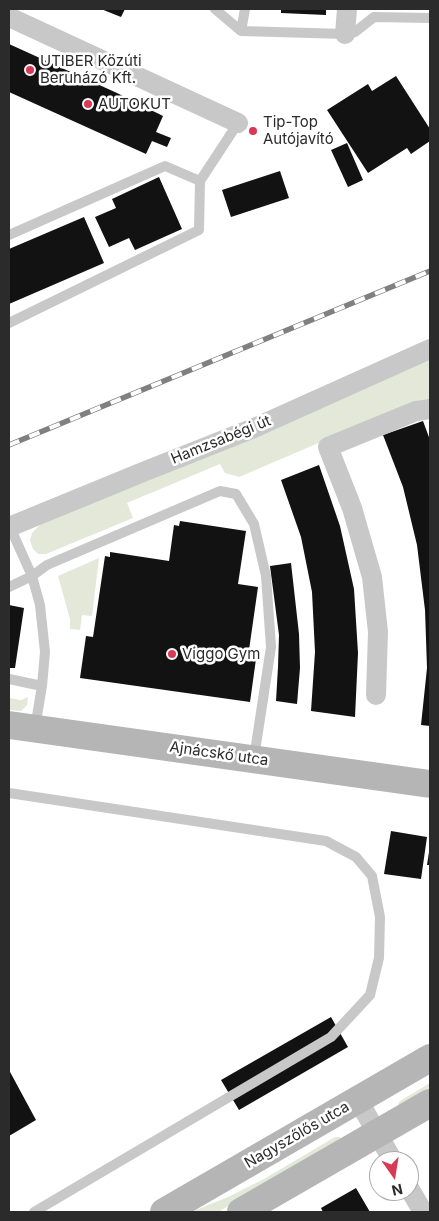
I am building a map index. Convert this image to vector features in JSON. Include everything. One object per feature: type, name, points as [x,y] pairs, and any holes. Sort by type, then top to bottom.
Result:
[{"type":"main road","name":"Ajnácskő utca","points":[[22,726],[430,784]]},
{"type":"main road","name":"Nagyszőlős utca","points":[[164,1212],[430,1058]]},
{"type":"main road","points":[[241,1212],[378,1133],[419,1112]]},
{"type":"street","points":[[345,34],[347,9]]},
{"type":"street","points":[[9,17],[238,122]]},
{"type":"street","name":"Hamzsabégi út","points":[[9,527],[254,428],[430,349]]},
{"type":"street","points":[[376,695],[378,632],[372,577],[352,508],[328,447],[416,411],[430,409]]},
{"type":"street","points":[[358,1100],[388,1151]]},
{"type":"street","points":[[417,1201],[424,1212]]},
{"type":"lane","points":[[215,9],[241,31],[345,34],[355,32],[374,17],[430,18]]},
{"type":"lane","points":[[241,31],[244,9]]},
{"type":"lane","points":[[9,323],[199,230],[200,182],[238,122]]},
{"type":"lane","points":[[9,235],[165,166],[200,182]]},
{"type":"lane","points":[[9,587],[32,576],[48,565],[220,491],[236,494],[254,524],[266,576],[271,647],[254,759]]},
{"type":"lane","points":[[9,527],[32,576],[40,605],[45,652],[42,686],[22,726]]},
{"type":"lane","points":[[9,679],[42,686]]},
{"type":"lane","points":[[9,793],[326,841],[356,857],[372,876],[380,917],[379,958],[370,995],[331,1037],[34,1212]]},
{"type":"shaded area","points":[[430,357],[430,399],[419,400],[239,477],[225,473],[220,464],[127,503],[133,518],[46,554],[38,554],[33,549],[30,540],[32,533],[40,525]]},
{"type":"shaded area","points":[[99,558],[92,616],[82,615],[80,630],[70,629],[70,619],[58,576]]},
{"type":"shaded area","points":[[28,697],[27,705],[21,711],[9,710],[9,698],[21,700]]},
{"type":"shaded area","points":[[430,1083],[430,1089],[401,1106],[398,1104],[400,1101]]},
{"type":"shaded area","points":[[335,1137],[340,1137],[341,1142],[218,1212],[191,1212],[228,1197],[264,1179]]},
{"type":"building","points":[[101,9],[125,9],[121,17]]},
{"type":"building","points":[[281,9],[326,9],[326,15],[281,13]]},
{"type":"building","name":"AUTOKUT","points":[[9,44],[163,116],[156,132],[171,138],[167,147],[152,141],[146,154],[9,92]]},
{"type":"building","points":[[396,76],[430,129],[430,141],[411,154],[407,148],[368,173],[327,110],[368,84],[372,91]]},
{"type":"building","points":[[347,143],[363,180],[348,187],[331,150]]},
{"type":"building","points":[[280,171],[289,198],[231,217],[222,190]]},
{"type":"building","points":[[159,177],[182,229],[135,250],[129,238],[109,247],[95,217],[116,208],[112,199]]},
{"type":"building","points":[[84,217],[104,263],[9,304],[9,249]]},
{"type":"building","points":[[423,421],[430,440],[430,726],[421,725],[427,668],[425,610],[417,545],[403,487],[383,435]]},
{"type":"building","points":[[319,465],[340,526],[354,589],[358,653],[355,717],[311,711],[315,652],[312,592],[301,537],[281,480]]},
{"type":"building","points":[[180,521],[246,531],[238,584],[258,587],[248,657],[256,659],[250,702],[80,678],[86,636],[93,637],[105,556],[110,557],[110,552],[169,561],[174,525],[179,526]]},
{"type":"building","points":[[291,563],[299,634],[300,668],[297,704],[276,701],[279,635],[270,566]]},
{"type":"building","points":[[9,605],[24,608],[15,668],[9,668]]},
{"type":"building","points":[[391,831],[427,837],[421,879],[384,874]]},
{"type":"building","points":[[429,852],[430,865],[427,865]]},
{"type":"building","points":[[331,1017],[348,1047],[239,1110],[221,1080]]},
{"type":"building","points":[[9,1070],[36,1120],[9,1136]]},
{"type":"building","points":[[356,1188],[370,1212],[323,1212],[321,1208]]},
{"type":"railway","points":[[9,445],[430,271]]},
{"type":"place","name":"UTIBER Közúti Beruházó Kft.","points":[[30,70]]},
{"type":"place","name":"AUTOKUT","points":[[88,104]]},
{"type":"place","name":"Tip-Top Autójavító","points":[[253,131]]},
{"type":"place","name":"Viggo Gym","points":[[172,654]]}]
